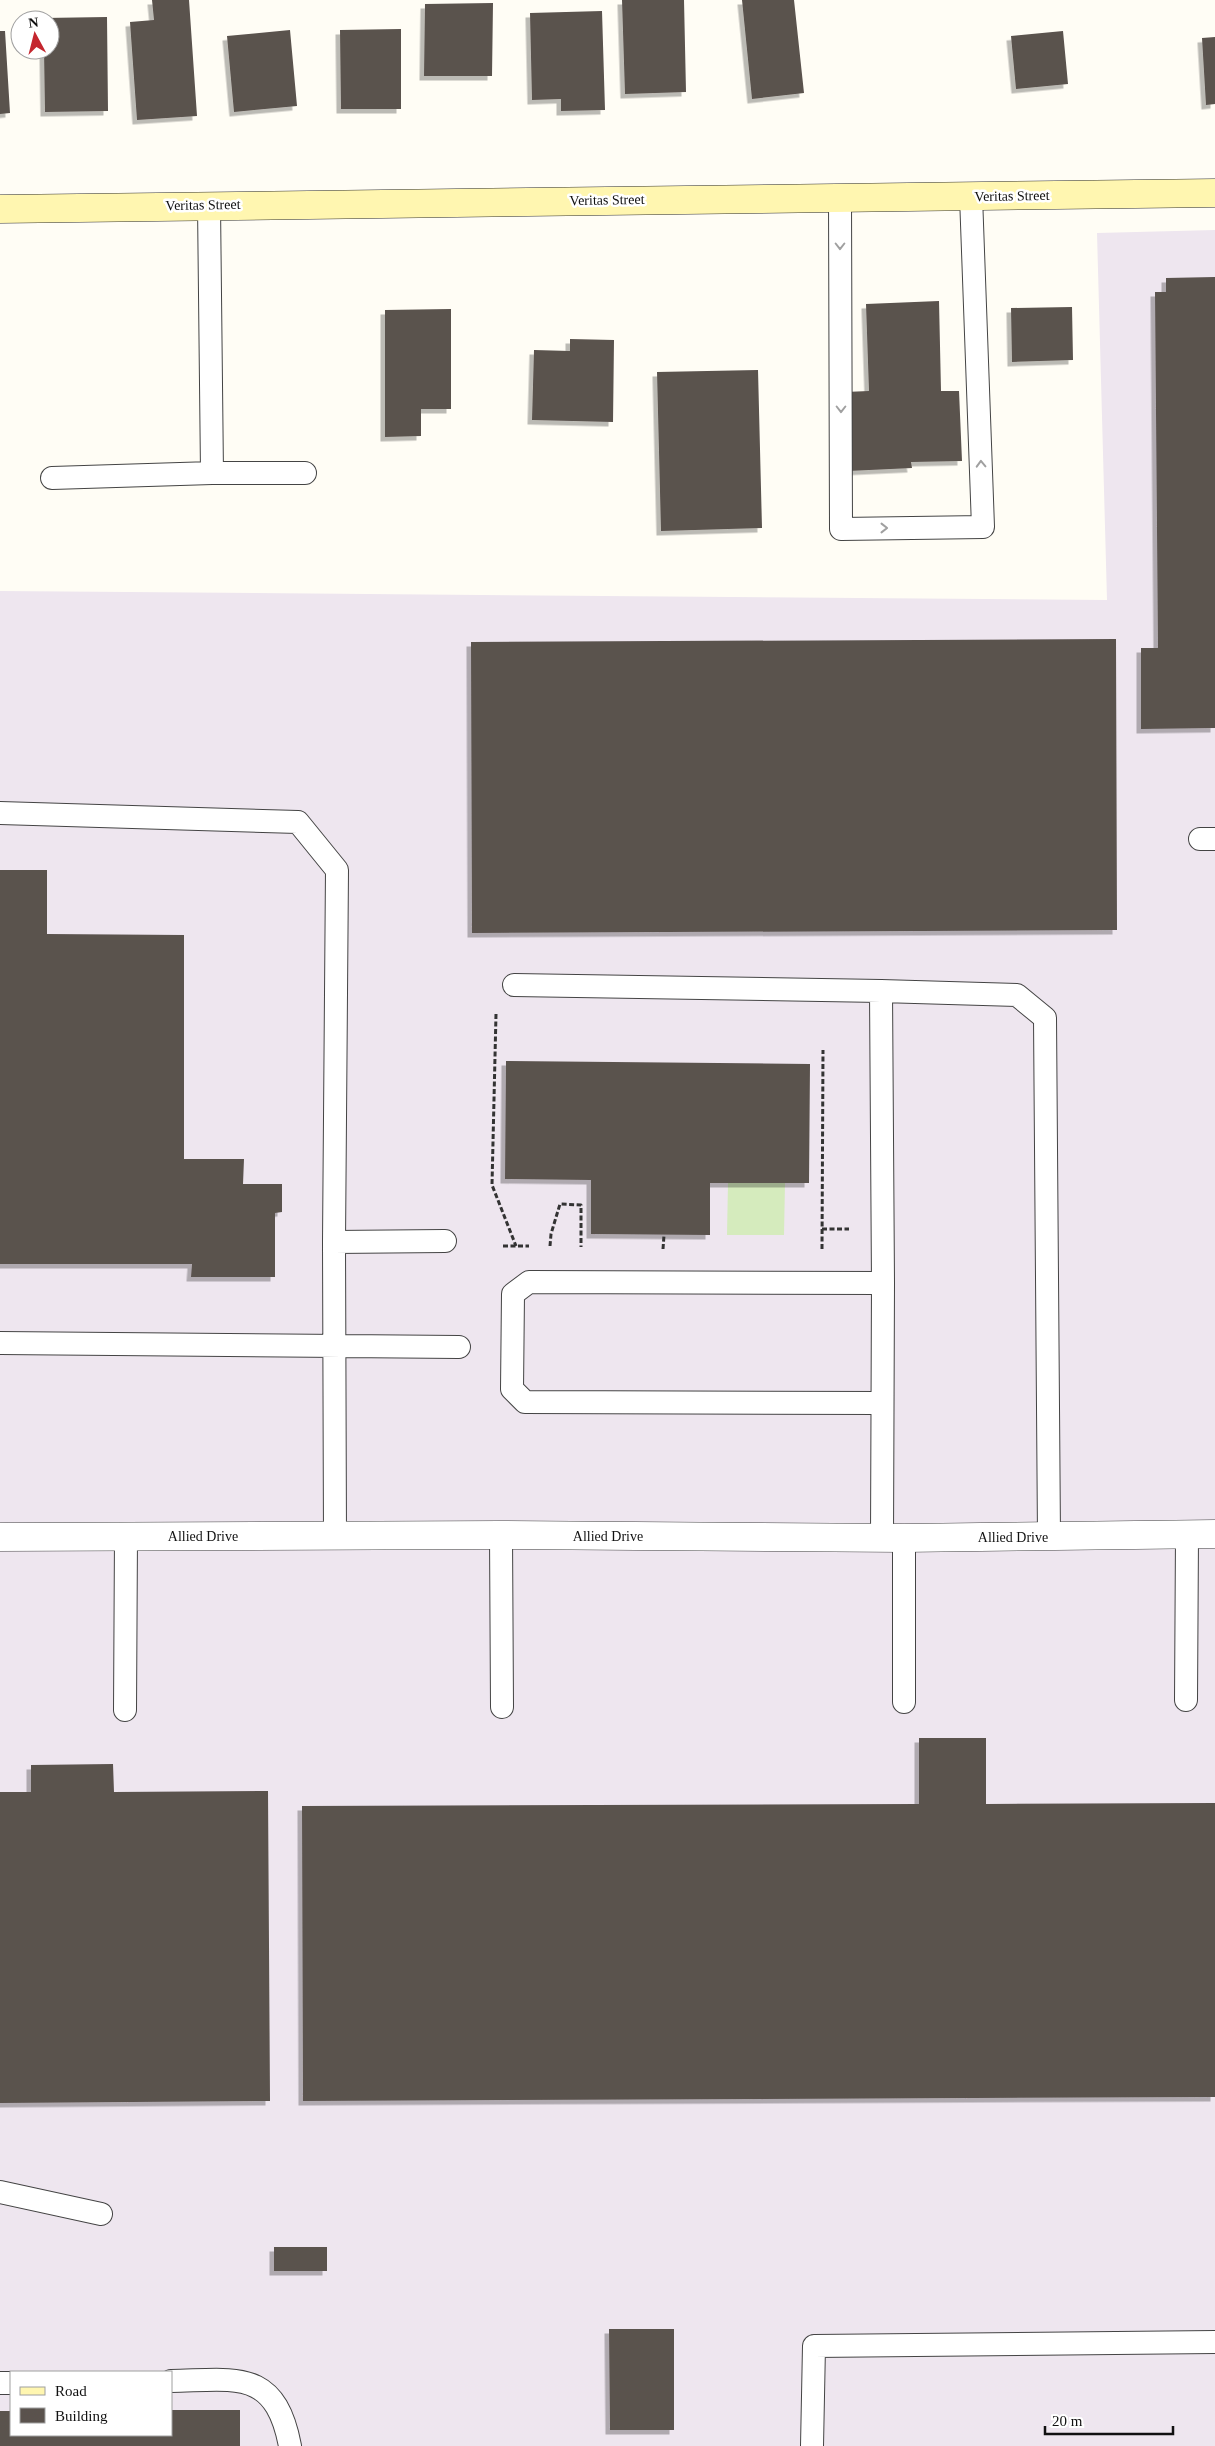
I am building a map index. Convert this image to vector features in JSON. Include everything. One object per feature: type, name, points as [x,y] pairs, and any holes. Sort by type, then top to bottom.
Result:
[{"type":"street","name":"Veritas Street","points":[[0,209],[1215,193]]},
{"type":"street","name":"Allied Drive","points":[[0,1537],[501,1535],[893,1538],[1187,1536],[1215,1534]]},
{"type":"lane","points":[[840,198],[841,528],[983,528],[971,196]]},
{"type":"lane","points":[[209,205],[212,473]]},
{"type":"lane","points":[[52,478],[212,473],[305,473]]},
{"type":"lane","points":[[0,813],[298,822],[337,870],[334,1242],[335,1536]]},
{"type":"lane","points":[[514,985],[1017,995],[1045,1018],[1049,1537]]},
{"type":"lane","points":[[881,991],[882,1403],[904,1702]]},
{"type":"lane","points":[[334,1242],[445,1242]]},
{"type":"lane","points":[[882,1403],[525,1402],[512,1388],[512,1294],[529,1282],[883,1283]]},
{"type":"lane","points":[[0,1343],[459,1347]]},
{"type":"lane","points":[[501,1535],[502,1707]]},
{"type":"lane","points":[[125,1710],[126,1536]]},
{"type":"lane","points":[[1186,1700],[1187,1536]]},
{"type":"lane","points":[[0,2192],[101,2214]]},
{"type":"lane","points":[[812,2446],[814,2346],[1215,2342]]},
{"type":"lane","points":[[172,2381],[247,2382],[258,2386],[269,2395],[282,2417],[290,2446]]},
{"type":"path","points":[[514,985],[497,984],[492,1184],[516,1246]]},
{"type":"path","points":[[812,1250],[822,1250],[824,1050]]},
{"type":"path","points":[[550,1246],[551,1234],[560,1204],[581,1205],[581,1247]]},
{"type":"path","points":[[503,1246],[533,1246]]},
{"type":"path","points":[[542,1246],[558,1246]]},
{"type":"path","points":[[574,1247],[590,1247]]},
{"type":"path","points":[[654,1248],[673,1248]]},
{"type":"shaded area","points":[[1215,230],[1215,2446],[0,2446],[0,591],[1107,600],[1097,233]]},
{"type":"green space","points":[[728,1183],[785,1183],[784,1235],[727,1235]]},
{"type":"building","points":[[152,0],[189,0],[197,116],[137,120],[130,22],[154,20]]},
{"type":"building","points":[[622,0],[684,0],[686,92],[625,94]]},
{"type":"building","points":[[742,0],[794,0],[804,93],[752,99]]},
{"type":"building","points":[[493,3],[492,76],[424,76],[425,4]]},
{"type":"building","points":[[602,11],[605,110],[561,111],[561,99],[532,100],[530,13]]},
{"type":"building","points":[[107,17],[108,111],[45,112],[44,60],[60,60],[60,18]]},
{"type":"building","points":[[401,29],[401,109],[341,109],[340,30]]},
{"type":"building","points":[[290,30],[297,106],[234,112],[227,36]]},
{"type":"building","points":[[0,31],[5,31],[10,113],[0,114]]},
{"type":"building","points":[[1063,31],[1068,84],[1016,89],[1011,36]]},
{"type":"building","points":[[1215,37],[1215,104],[1206,105],[1202,38]]},
{"type":"building","points":[[1215,277],[1215,728],[1141,729],[1141,648],[1158,648],[1155,292],[1166,292],[1166,278]]},
{"type":"building","points":[[939,301],[941,391],[959,391],[962,461],[911,462],[912,468],[848,471],[845,392],[869,391],[866,304]]},
{"type":"building","points":[[1072,307],[1073,360],[1012,362],[1011,308]]},
{"type":"building","points":[[451,309],[451,409],[421,409],[421,436],[385,437],[385,310]]},
{"type":"building","points":[[570,339],[614,340],[613,422],[532,420],[534,350],[570,351]]},
{"type":"building","points":[[758,370],[762,528],[661,531],[657,372]]},
{"type":"building","points":[[1116,639],[1117,930],[472,933],[471,642]]},
{"type":"building","points":[[0,870],[47,870],[47,934],[184,935],[184,1159],[244,1159],[243,1184],[282,1184],[282,1212],[275,1213],[275,1277],[191,1277],[192,1264],[0,1264]]},
{"type":"building","points":[[506,1061],[810,1064],[809,1183],[710,1183],[710,1235],[591,1234],[591,1180],[505,1179]]},
{"type":"building","points":[[919,1738],[986,1738],[986,1804],[1215,1803],[1215,2097],[303,2101],[302,1806],[919,1804]]},
{"type":"building","points":[[113,1764],[114,1792],[268,1791],[270,2101],[0,2103],[0,1792],[31,1792],[31,1765]]},
{"type":"building","points":[[274,2247],[327,2247],[327,2271],[274,2271]]},
{"type":"building","points":[[609,2329],[674,2329],[674,2430],[610,2430]]},
{"type":"building","points":[[172,2410],[240,2410],[240,2446],[0,2446],[0,2411],[10,2411],[10,2436],[172,2436]]}]
